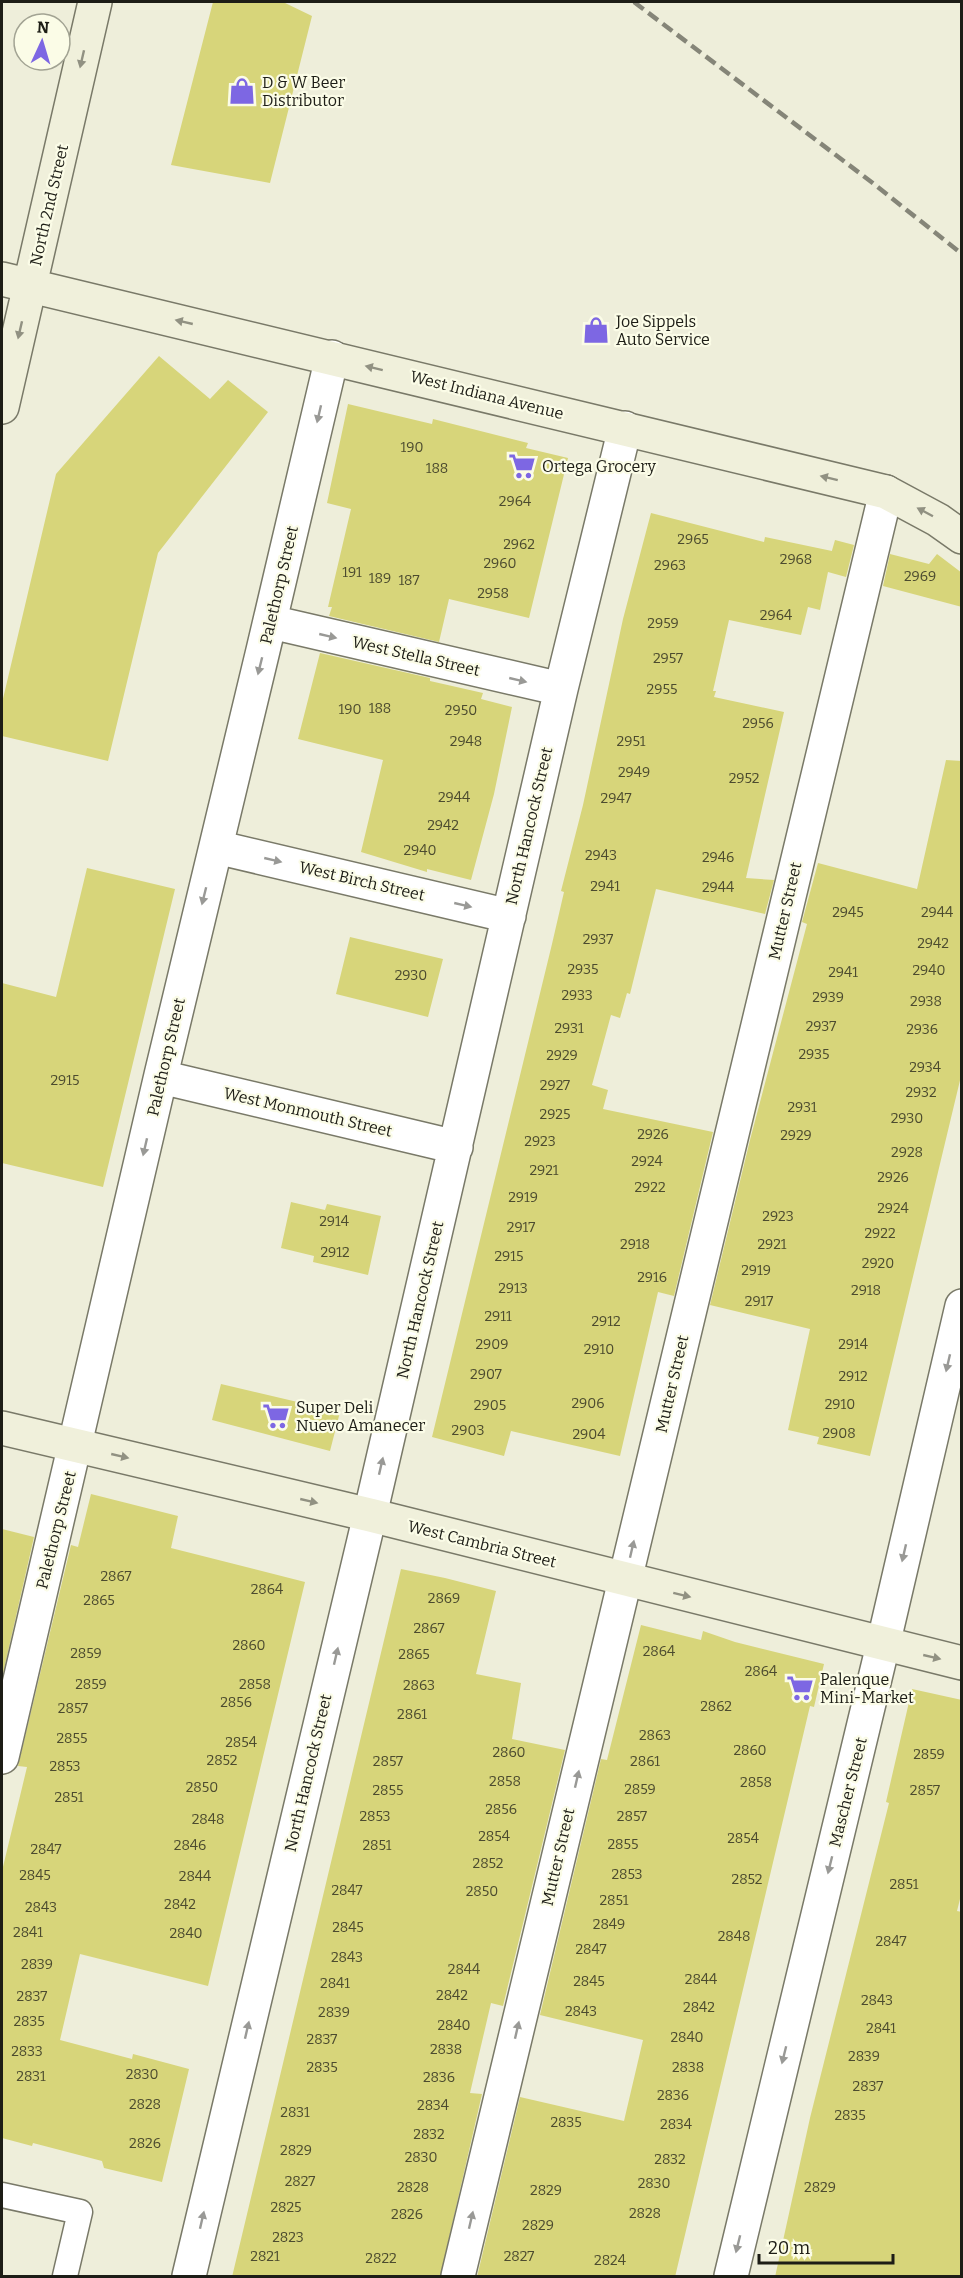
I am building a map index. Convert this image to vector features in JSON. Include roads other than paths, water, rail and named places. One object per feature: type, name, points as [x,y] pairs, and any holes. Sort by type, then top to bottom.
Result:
[{"type":"street","name":"North 2nd Street","points":[[2,407],[16,282],[95,2]]},
{"type":"street","name":"West Indiana Avenue","points":[[16,282],[886,492],[938,520],[962,537]]},
{"type":"street","name":"Palethorp Street","points":[[2,1757],[332,357]]},
{"type":"street","name":"North Hancock Street","points":[[189,2277],[370,1515],[561,689],[625,428]]},
{"type":"street","name":"Mutter Street","points":[[458,2277],[886,492]]},
{"type":"street","name":"West Stella Street","points":[[271,622],[561,689]]},
{"type":"street","name":"West Birch Street","points":[[216,847],[509,916]]},
{"type":"street","name":"West Monmouth Street","points":[[161,1077],[456,1147]]},
{"type":"street","name":"Mascher Street","points":[[731,2277],[962,1306]]},
{"type":"street","name":"West Cambria Street","points":[[2,1428],[370,1515],[962,1663]]},
{"type":"lane","points":[[2,2195],[80,2212],[65,2277]]},
{"type":"railway","points":[[634,2],[874,184],[962,254]]},
{"type":"place","name":"D & W Beer Distributor","points":[[242,91]]},
{"type":"place","name":"Joe Sippels Auto Service","points":[[596,330]]},
{"type":"place","name":"Ortega Grocery","points":[[522,466]]},
{"type":"place","name":"Super Deli Nuevo Amanecer","points":[[276,1416]]},
{"type":"place","name":"Palenque Mini-Market","points":[[800,1688]]}]
